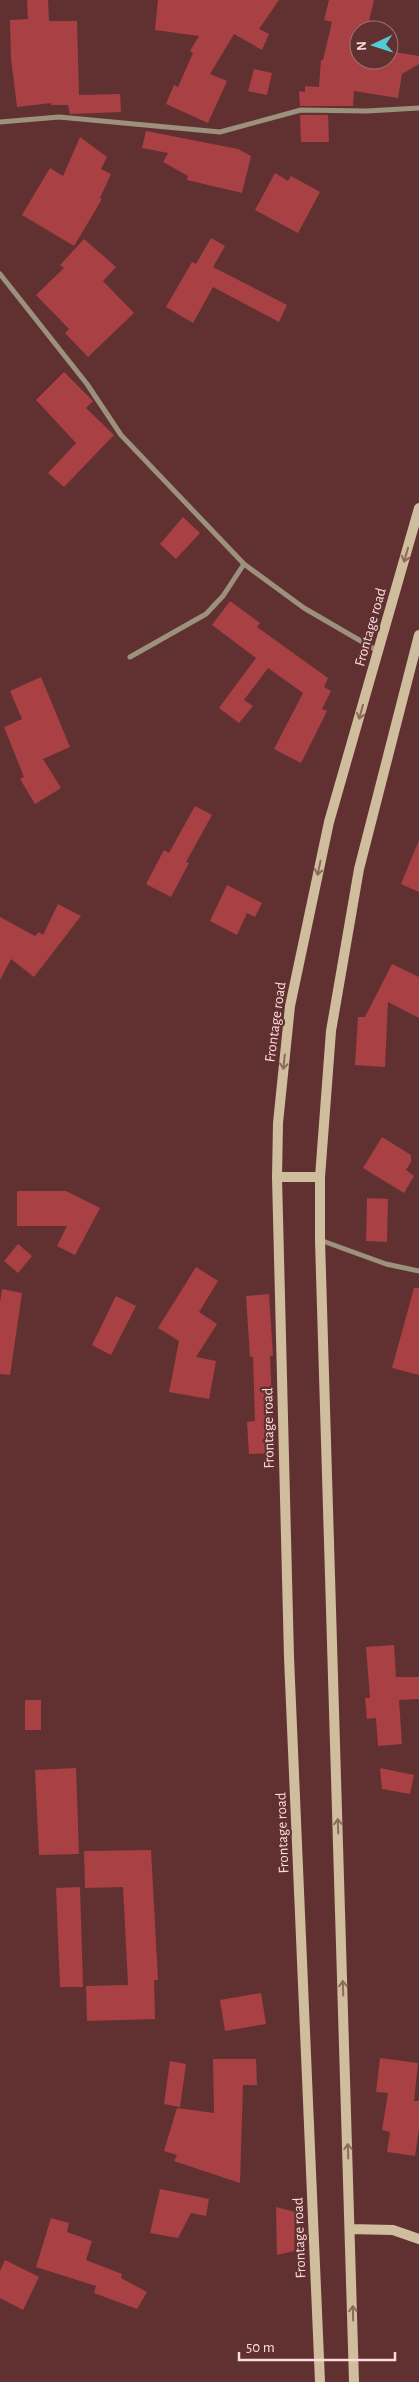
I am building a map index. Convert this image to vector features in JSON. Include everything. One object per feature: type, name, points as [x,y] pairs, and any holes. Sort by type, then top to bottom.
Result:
[{"type":"main road","name":"Frontage road","points":[[320,2382],[289,1657],[277,1177],[278,1123],[290,1006],[329,822],[419,508]]},
{"type":"main road","points":[[354,2382],[320,1240],[320,1177],[331,1030],[358,879],[419,635]]},
{"type":"main road","points":[[277,1177],[320,1177]]},
{"type":"main road","points":[[350,2229],[392,2230],[419,2239]]},
{"type":"street","points":[[0,122],[59,117],[220,132],[300,110],[367,112],[419,108]]},
{"type":"street","points":[[0,274],[87,384],[121,435],[244,564],[304,608],[379,652]]},
{"type":"street","points":[[130,657],[206,614],[223,596],[244,564]]},
{"type":"street","points":[[320,1240],[386,1264],[419,1271]]},
{"type":"building","points":[[27,0],[48,0],[49,21],[77,21],[79,95],[120,94],[121,112],[70,114],[68,105],[51,105],[51,103],[17,107],[11,58],[10,20],[28,19]]},
{"type":"building","points":[[158,0],[279,0],[259,29],[269,34],[262,50],[234,34],[210,74],[227,81],[208,123],[166,104],[174,85],[178,87],[193,53],[190,51],[199,36],[155,30]]},
{"type":"building","points":[[329,0],[374,0],[369,20],[349,20],[349,70],[399,70],[399,53],[419,56],[419,64],[402,74],[398,98],[354,91],[353,106],[300,106],[299,91],[305,92],[305,86],[319,87],[321,60],[323,60],[332,22],[324,20]]},
{"type":"building","points":[[254,69],[272,73],[267,95],[248,91]]},
{"type":"building","points":[[300,115],[328,115],[329,142],[301,142]]},
{"type":"building","points":[[146,131],[238,149],[251,156],[242,193],[187,180],[188,176],[163,162],[168,153],[142,148]]},
{"type":"building","points":[[80,137],[107,157],[101,169],[111,174],[100,198],[102,199],[74,246],[22,215],[50,168],[63,176]]},
{"type":"building","points":[[275,173],[288,181],[291,176],[320,192],[298,233],[255,210]]},
{"type":"building","points":[[211,238],[225,246],[213,267],[287,305],[279,322],[213,287],[193,323],[166,307],[192,262],[196,264]]},
{"type":"building","points":[[84,239],[116,267],[103,281],[134,313],[88,357],[65,333],[69,329],[36,295],[64,268],[60,265]]},
{"type":"building","points":[[64,372],[93,401],[86,408],[114,435],[64,487],[48,473],[76,443],[36,400]]},
{"type":"building","points":[[183,517],[200,533],[176,559],[160,544]]},
{"type":"building","points":[[230,601],[260,623],[257,627],[328,678],[324,687],[331,691],[322,709],[327,711],[301,763],[274,749],[303,693],[268,668],[244,700],[253,706],[239,723],[219,708],[256,658],[212,625]]},
{"type":"building","points":[[41,677],[70,747],[43,759],[61,788],[35,804],[20,779],[24,777],[4,727],[22,719],[10,691]]},
{"type":"building","points":[[195,806],[212,815],[186,862],[189,863],[171,897],[146,884],[164,850],[169,853]]},
{"type":"building","points":[[419,840],[419,892],[401,884]]},
{"type":"building","points":[[227,885],[262,903],[255,917],[247,913],[237,935],[210,921]]},
{"type":"building","points":[[58,904],[81,916],[34,977],[11,959],[0,980],[0,917],[35,936],[39,932],[43,935]]},
{"type":"building","points":[[392,964],[419,977],[419,1018],[388,1002],[385,1067],[355,1065],[358,1017],[365,1017]]},
{"type":"building","points":[[382,1137],[411,1155],[411,1162],[406,1170],[414,1176],[404,1193],[363,1168]]},
{"type":"building","points":[[17,1191],[66,1191],[100,1208],[75,1255],[57,1246],[67,1226],[17,1226]]},
{"type":"building","points":[[367,1198],[388,1199],[387,1242],[366,1241]]},
{"type":"building","points":[[18,1244],[32,1256],[18,1273],[4,1261]]},
{"type":"building","points":[[196,1267],[218,1281],[199,1312],[217,1324],[196,1357],[216,1361],[209,1399],[169,1392],[179,1341],[158,1328]]},
{"type":"building","points":[[414,1288],[419,1288],[419,1375],[392,1368]]},
{"type":"building","points":[[2,1289],[22,1293],[10,1375],[0,1374],[0,1303]]},
{"type":"building","points":[[269,1294],[273,1356],[270,1356],[274,1453],[249,1454],[247,1422],[255,1421],[253,1357],[250,1357],[246,1296]]},
{"type":"building","points":[[116,1296],[136,1306],[111,1355],[92,1345]]},
{"type":"building","points":[[394,1645],[396,1677],[419,1677],[419,1699],[399,1700],[402,1744],[378,1746],[376,1718],[367,1719],[365,1698],[370,1698],[366,1647]]},
{"type":"building","points":[[25,1700],[41,1700],[41,1730],[25,1730]]},
{"type":"building","points":[[76,1768],[79,1854],[39,1855],[35,1770]]},
{"type":"building","points":[[380,1768],[414,1775],[410,1794],[382,1789]]},
{"type":"building","points":[[151,1850],[158,1980],[154,1980],[155,2019],[87,2021],[86,1986],[128,1985],[123,1887],[85,1888],[84,1851]]},
{"type":"building","points":[[80,1887],[83,1987],[60,1987],[56,1888]]},
{"type":"building","points":[[261,1993],[266,2024],[225,2031],[220,2000]]},
{"type":"building","points":[[380,2058],[418,2063],[414,2101],[419,2101],[419,2129],[415,2156],[387,2152],[390,2132],[382,2130],[388,2093],[376,2092]]},
{"type":"building","points":[[213,2059],[256,2059],[257,2085],[243,2085],[240,2183],[174,2161],[177,2155],[164,2151],[177,2108],[214,2113]]},
{"type":"building","points":[[170,2061],[186,2064],[180,2107],[164,2104]]},
{"type":"building","points":[[160,2189],[209,2199],[206,2216],[191,2213],[178,2238],[150,2233]]},
{"type":"building","points":[[276,2207],[295,2212],[294,2251],[277,2255]]},
{"type":"building","points":[[51,2218],[69,2223],[67,2232],[92,2241],[86,2260],[122,2274],[121,2278],[147,2292],[137,2309],[94,2293],[96,2286],[36,2267]]},
{"type":"building","points":[[5,2260],[39,2277],[23,2310],[0,2298],[0,2271]]}]
